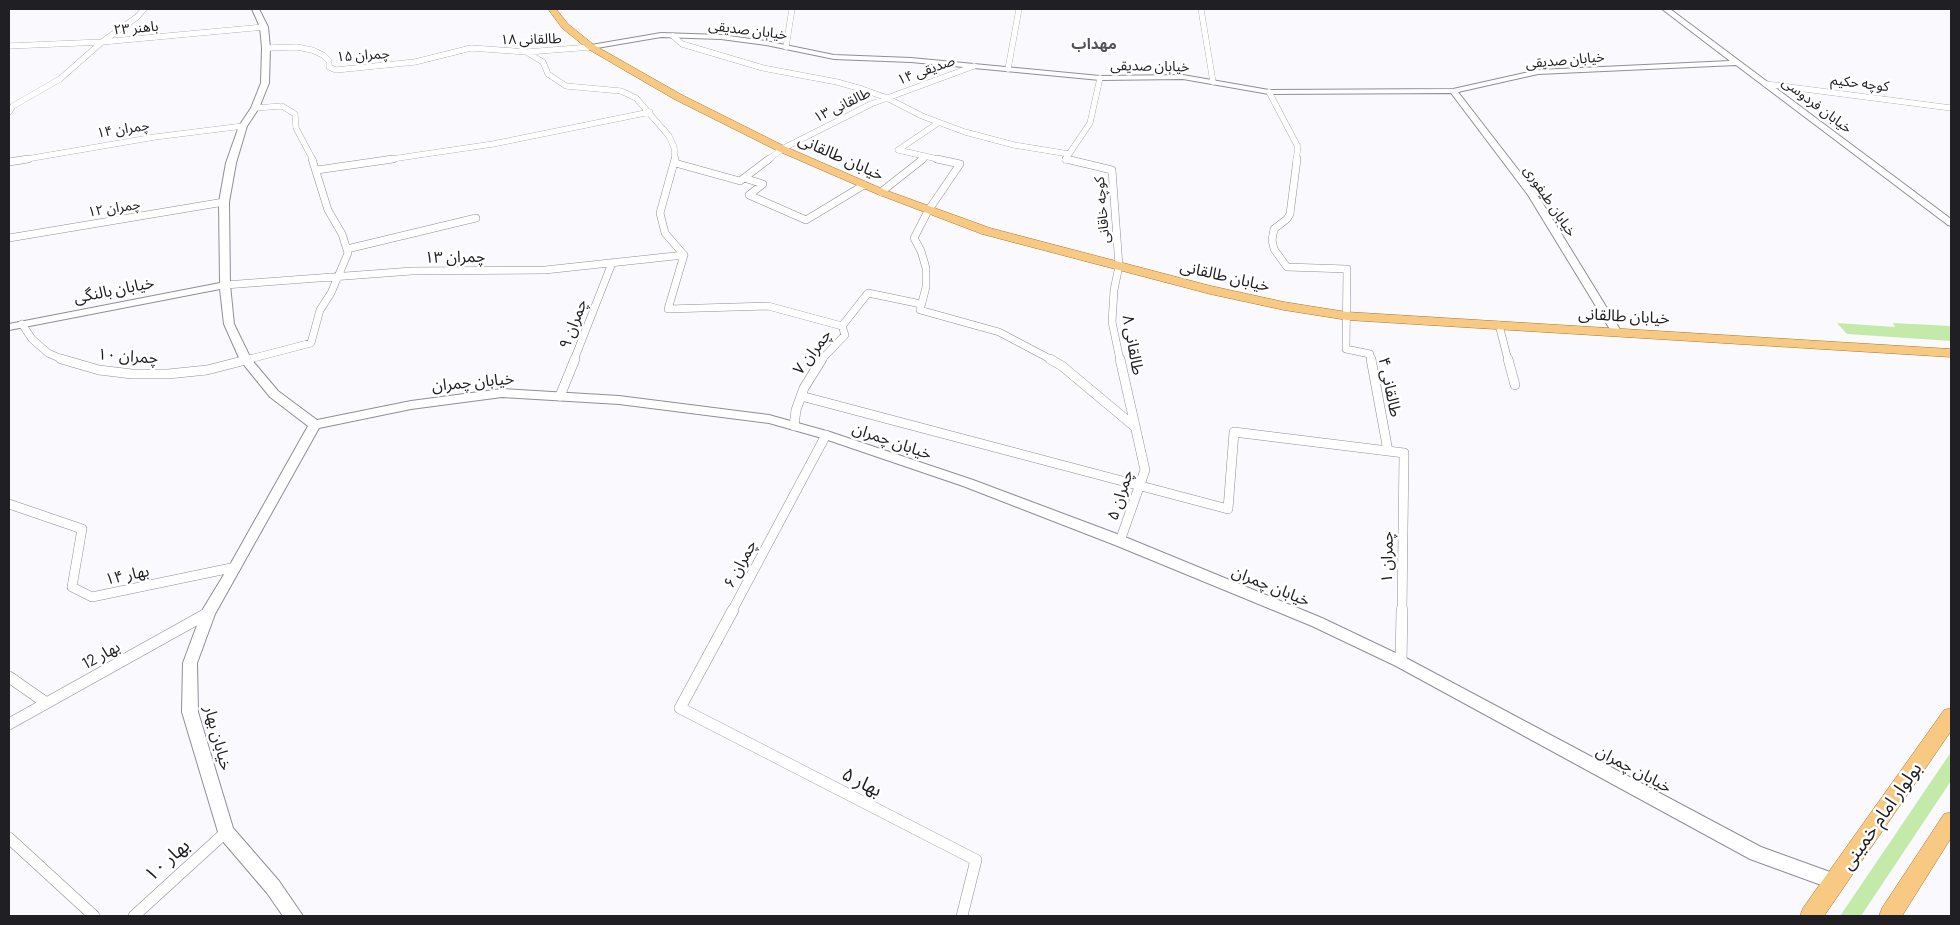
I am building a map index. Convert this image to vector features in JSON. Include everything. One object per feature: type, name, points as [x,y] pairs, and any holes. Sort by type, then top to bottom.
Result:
[{"type":"main road","name":"خیابان طالقانی","points":[[552,9],[564,26],[591,47],[678,97],[782,148],[928,211],[986,231],[1119,266],[1284,306],[1347,316],[1951,353]]},
{"type":"main road","name":"بولوار امام خمینی","points":[[1811,916],[1951,716]]},
{"type":"main road","points":[[1890,916],[1951,821]]},
{"type":"street","points":[[9,112],[13,106],[60,79],[102,42],[137,17],[144,9]]},
{"type":"street","points":[[256,9],[264,27],[266,48],[265,83],[255,108],[243,126],[231,163],[224,202],[225,285],[229,324],[246,360],[274,394],[315,424]]},
{"type":"street","points":[[786,47],[792,9]]},
{"type":"street","points":[[1008,69],[1019,9]]},
{"type":"street","points":[[1201,9],[1214,82]]},
{"type":"street","name":"خیابان فردوسی","points":[[1666,9],[1951,223]]},
{"type":"street","name":"باهنر ۲۳","points":[[9,46],[102,42],[264,27]]},
{"type":"street","name":"خیابان صدیقی","points":[[591,47],[662,35],[721,37],[834,57],[911,60],[1100,78],[1184,77],[1270,92],[1453,91],[1538,72],[1738,63]]},
{"type":"street","points":[[673,36],[682,44],[749,64],[782,73],[837,82],[887,98],[938,123],[989,139],[1067,157],[1090,123],[1100,78]]},
{"type":"street","name":"چمران ۱۵","points":[[266,48],[297,47],[312,50],[323,55],[329,61],[329,66],[336,70],[414,62],[470,48]]},
{"type":"street","name":"طالقانی ۱۸","points":[[470,48],[527,52],[591,47]]},
{"type":"street","points":[[527,52],[543,62],[548,74],[566,86],[621,91],[636,98],[670,136],[674,148],[675,163],[660,213],[665,233],[684,255],[668,309],[768,306],[842,326],[868,293],[1000,332],[1032,348],[1062,366],[1136,428]]},
{"type":"street","name":"صدیقی ۱۴","points":[[887,98],[974,66]]},
{"type":"street","name":"کوچه حکیم","points":[[1766,84],[1951,108]]},
{"type":"street","name":"خیابان طیفوری","points":[[1453,91],[1532,194],[1616,331]]},
{"type":"street","points":[[1270,92],[1298,147],[1290,214],[1287,219],[1274,229],[1272,240],[1274,249],[1281,261],[1287,266],[1347,269],[1347,316]]},
{"type":"street","name":"طالقانی ۱۳","points":[[742,180],[782,148],[887,98]]},
{"type":"street","points":[[255,108],[282,106],[295,114],[296,128],[317,170],[328,210],[342,234],[347,249],[348,253],[338,277]]},
{"type":"street","points":[[317,170],[493,144],[650,112]]},
{"type":"street","points":[[920,307],[926,287],[926,268],[921,251],[914,238],[928,211],[960,164],[898,150],[938,123]]},
{"type":"street","name":"چمران ۱۴","points":[[9,163],[154,137],[243,126]]},
{"type":"street","points":[[881,192],[925,157]]},
{"type":"street","name":"کوچه خاقانی","points":[[1067,157],[1112,170],[1119,266]]},
{"type":"street","points":[[675,163],[763,184],[749,195],[806,220],[864,185]]},
{"type":"street","name":"چمران ۱۲","points":[[9,238],[224,202]]},
{"type":"street","points":[[347,249],[476,218]]},
{"type":"street","name":"چمران ۱۳","points":[[225,285],[412,272],[544,270],[684,255]]},
{"type":"street","name":"چمران ۹","points":[[560,396],[612,263]]},
{"type":"street","name":"طالقانی ۸","points":[[1119,266],[1114,290],[1112,322],[1136,428]]},
{"type":"street","name":"چمران ۱۰","points":[[22,324],[32,340],[48,353],[71,363],[99,370],[132,374],[168,374],[207,370],[311,343],[320,310],[338,277]]},
{"type":"street","name":"خیابان بالنگی","points":[[9,327],[225,285]]},
{"type":"street","name":"طالقانی ۴","points":[[1347,316],[1346,349],[1370,354],[1388,451]]},
{"type":"street","points":[[1499,325],[1515,385]]},
{"type":"street","name":"چمران ۷","points":[[794,426],[796,410],[801,396],[815,368],[845,335],[842,326]]},
{"type":"street","name":"خیابان چمران","points":[[315,424],[411,405],[502,393],[619,400],[769,419],[826,435],[968,484],[1120,541],[1317,622],[1401,662],[1756,852],[1836,882]]},
{"type":"street","points":[[801,396],[1228,509],[1234,432],[1388,451]]},
{"type":"street","name":"خیابان بهار","points":[[294,916],[273,887],[226,832],[190,712],[190,663],[208,613],[236,567],[315,424]]},
{"type":"street","name":"چمران ۵","points":[[1120,541],[1145,470],[1136,428]]},
{"type":"street","name":"چمران ۶","points":[[680,708],[826,435]]},
{"type":"street","name":"چمران ۱","points":[[1388,451],[1404,453],[1401,662]]},
{"type":"street","name":"بهار ۱۴","points":[[9,504],[82,529],[72,587],[92,597],[236,567]]},
{"type":"street","name":"بهار 12","points":[[9,724],[45,702],[208,613]]},
{"type":"street","points":[[9,678],[45,702]]},
{"type":"street","name":"بهار ۵","points":[[680,708],[976,860],[962,916]]},
{"type":"street","name":"بهار ۱۰","points":[[134,916],[226,832]]},
{"type":"street","points":[[9,838],[94,916]]},
{"type":"green space","points":[[1837,323],[1895,327],[1893,323],[1951,326],[1951,341],[1847,334]]},
{"type":"green space","points":[[1951,752],[1951,781],[1861,916],[1840,916]]},
{"type":"district","name":"مهداب","points":[[1094,44]]}]
